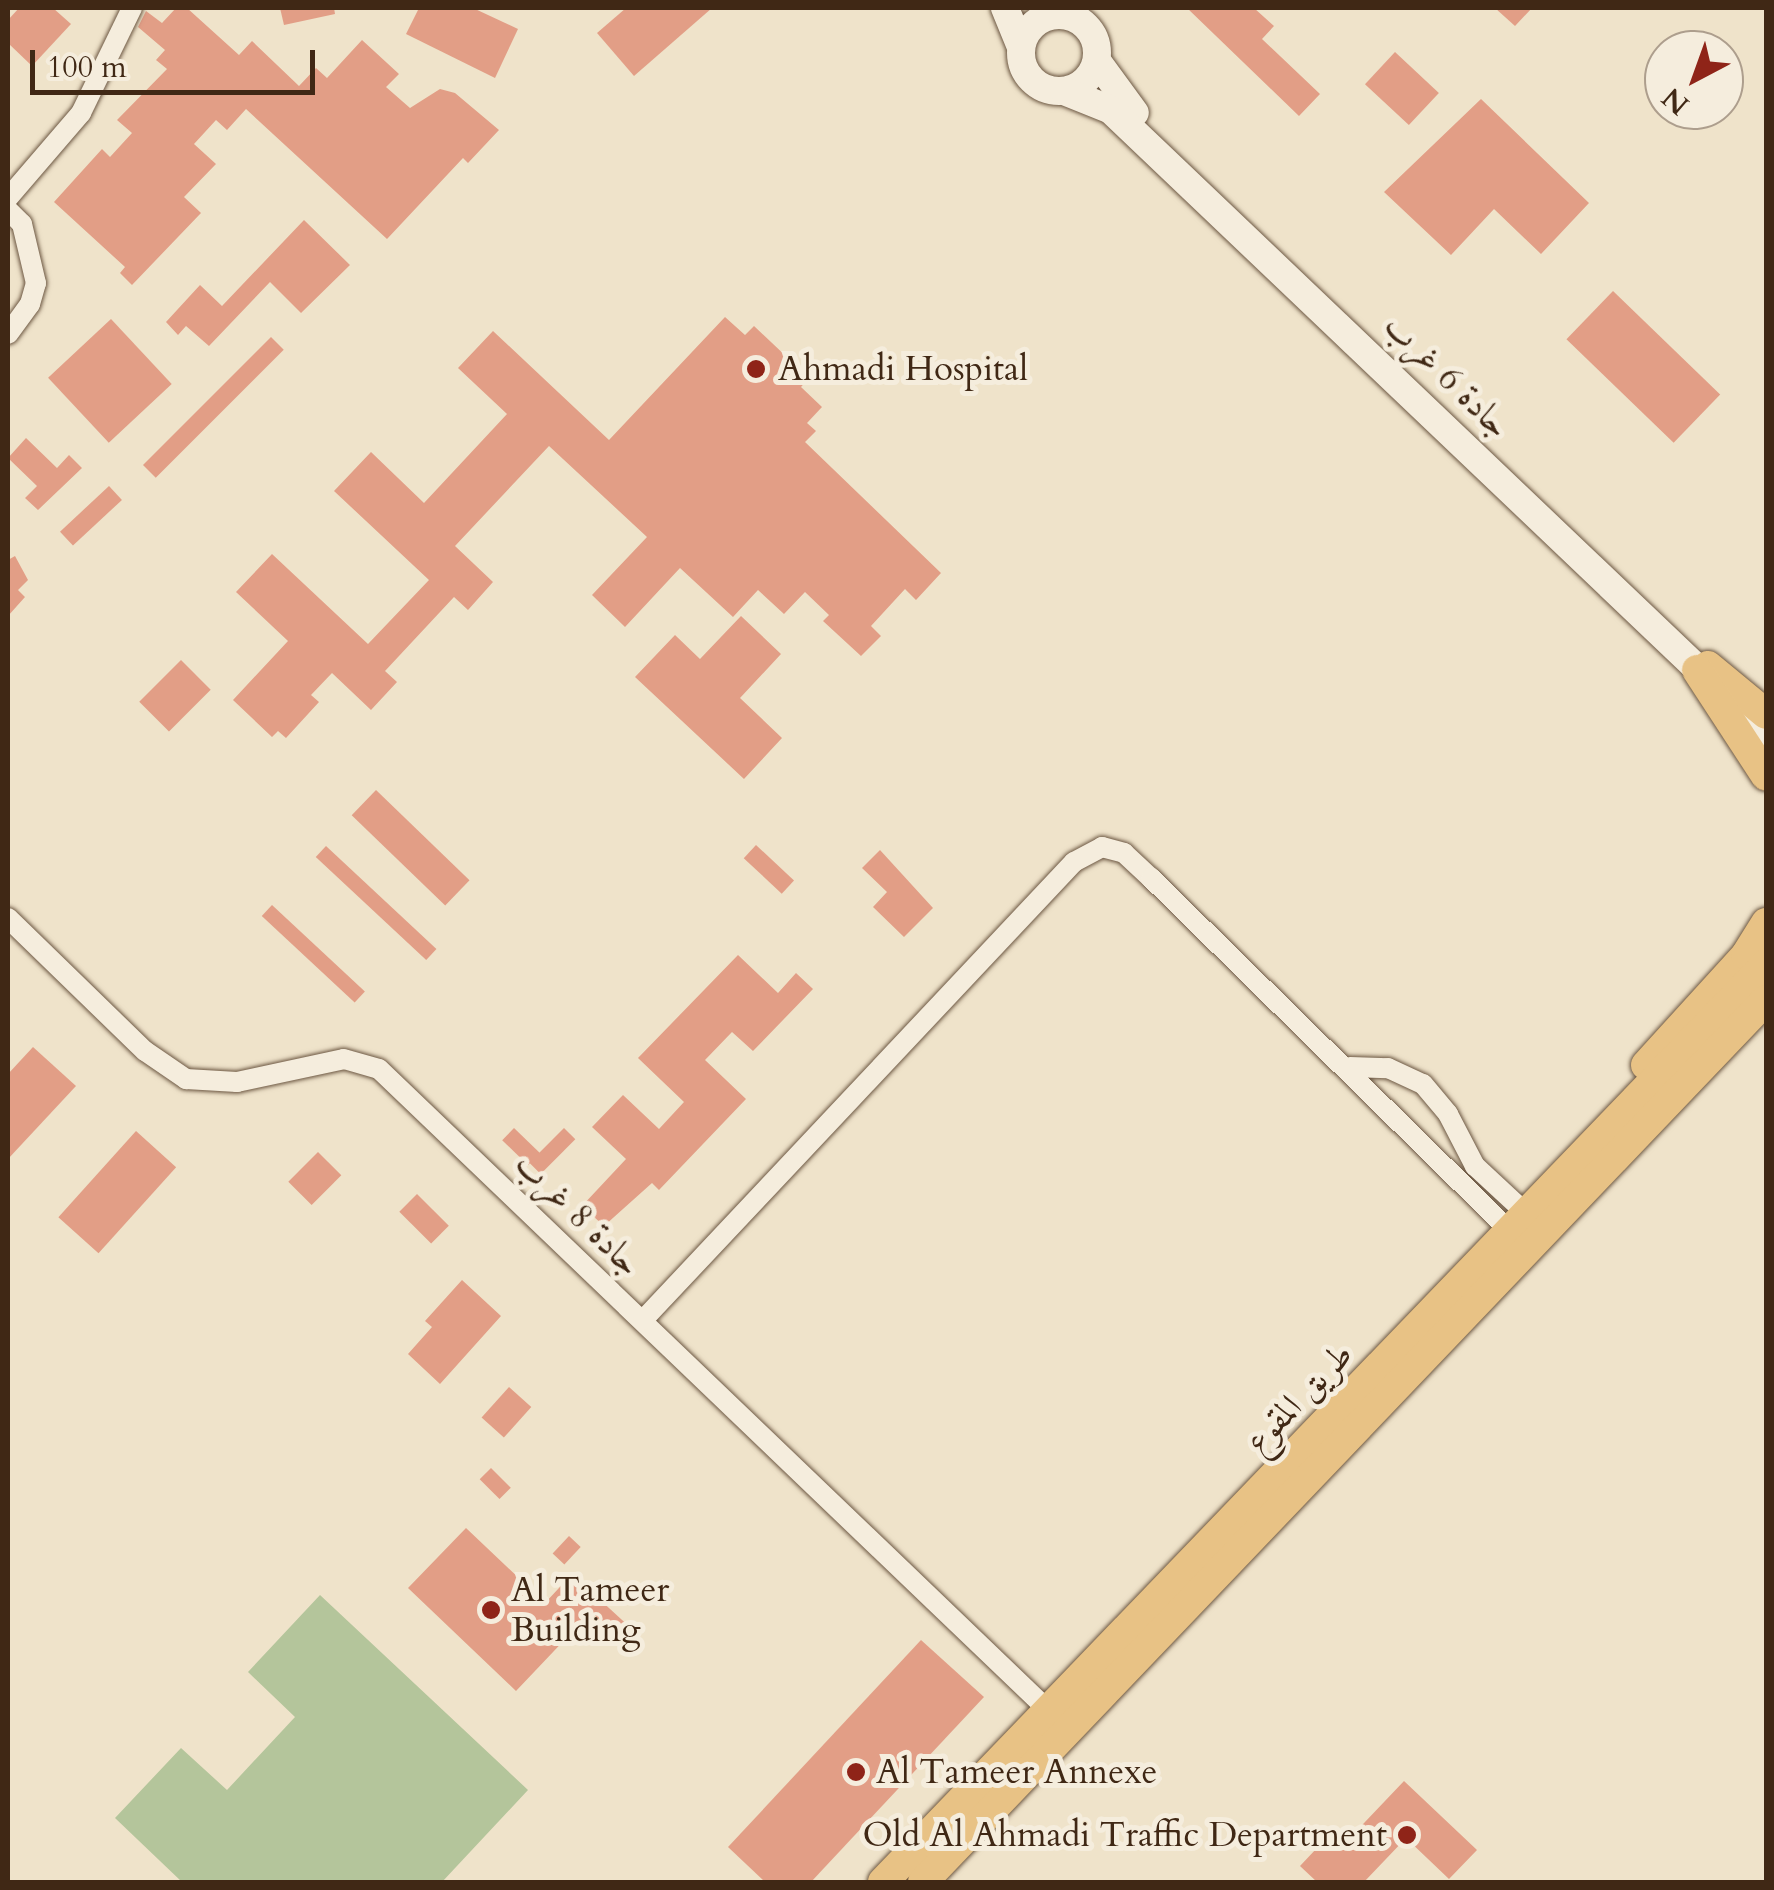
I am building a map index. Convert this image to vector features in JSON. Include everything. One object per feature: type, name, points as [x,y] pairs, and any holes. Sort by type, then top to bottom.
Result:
[{"type":"main road","points":[[1005,8],[1028,76],[1046,89],[1064,91],[1085,82],[1096,61],[1085,26],[1047,11],[1021,46]]},
{"type":"main road","name":"جادة 6 غرب","points":[[1096,61],[1120,100],[1766,734]]},
{"type":"main road","name":"جادة 6 غرب","points":[[1064,91],[1112,110],[1702,668]]},
{"type":"main road","points":[[1702,668],[1766,717]]},
{"type":"main road","points":[[1702,668],[1766,776]]},
{"type":"main road","points":[[1606,1134],[1634,1078],[1746,955],[1766,922]]},
{"type":"main road","name":"طريق المقوع","points":[[883,1882],[1766,964]]},
{"type":"main road","name":"طريق المقوع","points":[[923,1882],[1766,1000]]},
{"type":"street","points":[[8,198],[81,114],[132,8]]},
{"type":"street","points":[[8,210],[22,224],[36,283],[8,334]]},
{"type":"street","points":[[643,1320],[1092,850],[1114,848],[1133,860],[1520,1224]]},
{"type":"street","name":"جادة 8 غرب","points":[[8,918],[145,1051],[186,1079],[238,1082],[344,1059],[378,1069],[1048,1710]]},
{"type":"street","points":[[1350,1066],[1388,1068],[1423,1084],[1448,1114],[1475,1166],[1520,1224]]},
{"type":"green space","points":[[320,1595],[528,1790],[442,1882],[182,1882],[115,1818],[181,1748],[227,1790],[295,1717],[248,1672]]},
{"type":"building","points":[[19,8],[53,8],[71,24],[32,66],[8,43],[8,20]]},
{"type":"building","points":[[176,8],[187,8],[239,55],[252,41],[299,86],[316,68],[327,78],[362,40],[399,74],[386,87],[410,108],[440,89],[455,93],[499,130],[468,163],[463,158],[387,239],[246,109],[227,130],[216,120],[194,144],[216,164],[184,197],[201,213],[132,285],[120,273],[125,267],[54,202],[102,149],[110,157],[132,133],[117,120],[167,69],[156,60],[165,50],[138,27],[146,11],[162,23]]},
{"type":"building","points":[[280,8],[334,8],[335,14],[284,25]]},
{"type":"building","points":[[419,8],[473,8],[518,29],[495,78],[406,34]]},
{"type":"building","points":[[626,8],[712,8],[634,76],[597,33]]},
{"type":"building","points":[[1187,8],[1254,8],[1274,26],[1262,39],[1320,94],[1299,116]]},
{"type":"building","points":[[1495,8],[1532,8],[1515,26]]},
{"type":"building","points":[[1395,52],[1439,93],[1409,125],[1365,84]]},
{"type":"building","points":[[1481,99],[1589,203],[1541,254],[1494,209],[1451,255],[1384,192]]},
{"type":"building","points":[[304,220],[350,265],[301,313],[270,282],[209,346],[186,326],[178,335],[166,322],[200,285],[222,306]]},
{"type":"building","points":[[1613,291],[1720,395],[1674,443],[1566,339]]},
{"type":"building","points":[[725,317],[745,335],[754,326],[809,378],[801,387],[822,407],[807,423],[816,431],[805,442],[941,573],[916,600],[905,589],[871,626],[881,636],[861,656],[823,621],[829,615],[805,592],[784,614],[758,590],[733,617],[680,568],[625,627],[592,595],[647,537],[549,446],[455,546],[493,582],[468,610],[454,597],[385,671],[397,682],[371,710],[332,673],[311,695],[319,702],[286,738],[278,731],[272,737],[233,700],[288,641],[236,592],[272,554],[368,644],[429,580],[334,491],[371,452],[424,503],[507,414],[458,368],[493,331],[609,440]]},
{"type":"building","points":[[111,319],[172,384],[109,443],[48,378]]},
{"type":"building","points":[[271,337],[284,350],[156,478],[143,465]]},
{"type":"building","points":[[26,438],[57,468],[69,455],[82,468],[38,510],[25,498],[37,486],[8,458]]},
{"type":"building","points":[[109,486],[122,500],[73,546],[60,532]]},
{"type":"building","points":[[15,556],[28,580],[18,590],[25,597],[8,616],[8,560]]},
{"type":"building","points":[[741,616],[781,654],[740,698],[782,738],[744,779],[635,677],[675,635],[700,659]]},
{"type":"building","points":[[181,660],[211,690],[169,731],[139,702]]},
{"type":"building","points":[[376,790],[470,880],[445,905],[352,815]]},
{"type":"building","points":[[756,845],[794,880],[782,894],[744,858]]},
{"type":"building","points":[[326,846],[436,949],[426,960],[316,857]]},
{"type":"building","points":[[880,850],[933,908],[904,937],[873,907],[887,892],[862,868]]},
{"type":"building","points":[[272,905],[365,992],[355,1003],[262,916]]},
{"type":"building","points":[[738,955],[778,993],[796,973],[813,989],[753,1051],[732,1032],[705,1060],[746,1099],[659,1190],[652,1183],[604,1226],[582,1206],[626,1159],[592,1127],[623,1095],[659,1129],[684,1102],[638,1058]]},
{"type":"building","points":[[33,1047],[76,1086],[8,1159],[8,1074]]},
{"type":"building","points":[[514,1128],[540,1153],[528,1165],[502,1140]]},
{"type":"building","points":[[564,1128],[575,1139],[541,1174],[529,1163]]},
{"type":"building","points":[[136,1131],[176,1167],[99,1253],[58,1217]]},
{"type":"building","points":[[318,1152],[341,1175],[312,1205],[288,1182]]},
{"type":"building","points":[[417,1194],[449,1226],[431,1243],[399,1212]]},
{"type":"building","points":[[462,1280],[501,1316],[440,1384],[408,1354],[432,1327],[425,1321]]},
{"type":"building","points":[[509,1387],[531,1407],[504,1438],[482,1417]]},
{"type":"building","points":[[491,1468],[511,1488],[499,1499],[480,1479]]},
{"type":"building","name":"Al Tameer Building","points":[[466,1528],[545,1603],[572,1574],[634,1631],[624,1642],[591,1612],[516,1691],[408,1588]]},
{"type":"building","points":[[569,1536],[581,1547],[564,1564],[553,1554]]},
{"type":"building","name":"Al Tameer Annexe","points":[[921,1640],[984,1697],[811,1882],[765,1882],[728,1847]]},
{"type":"building","name":"Old Al Ahmadi Traffic Department","points":[[1404,1781],[1477,1850],[1449,1879],[1406,1838],[1364,1882],[1317,1882],[1300,1866],[1333,1831],[1345,1843]]},
{"type":"place","name":"Ahmadi Hospital","points":[[756,369]]},
{"type":"place","name":"Al Tameer Building","points":[[491,1610]]},
{"type":"place","name":"Al Tameer Annexe","points":[[856,1772]]},
{"type":"place","name":"Old Al Ahmadi Traffic Department","points":[[1407,1835]]}]
